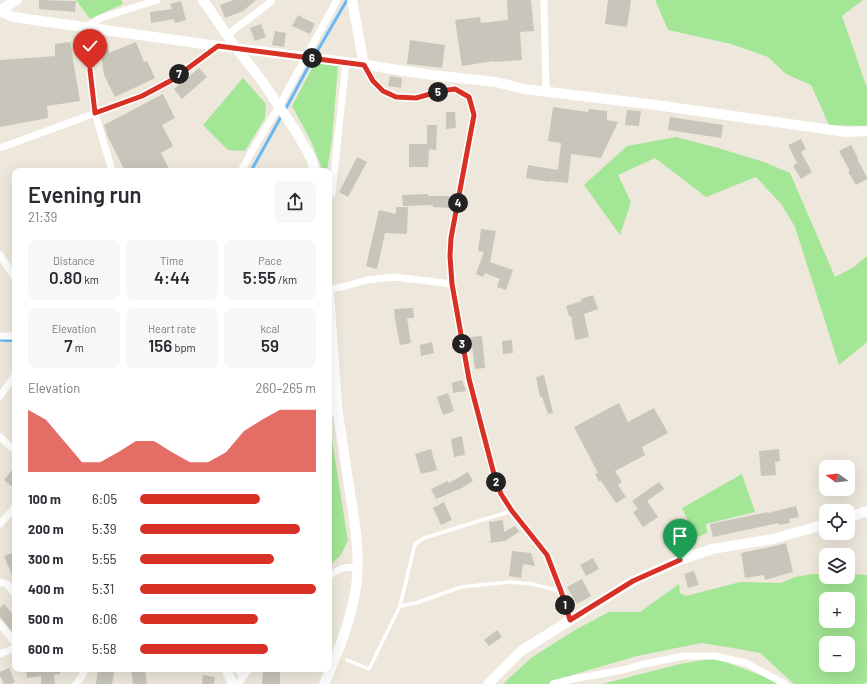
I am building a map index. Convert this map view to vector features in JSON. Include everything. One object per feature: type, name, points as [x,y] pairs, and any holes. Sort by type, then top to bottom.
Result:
[{"type":"street","points":[[0,11],[17,0]]},
{"type":"street","points":[[86,27],[101,18],[157,0]]},
{"type":"street","points":[[203,0],[236,48],[262,81],[297,133],[311,158],[314,168]]},
{"type":"street","points":[[243,168],[279,106],[311,58],[337,0]]},
{"type":"street","points":[[352,0],[364,65],[373,81],[383,91],[396,97],[416,98],[455,89],[469,97],[474,115],[451,238],[450,256],[452,284],[469,379],[478,418],[501,494],[512,511],[547,555],[570,620]]},
{"type":"street","points":[[544,0],[546,91]]},
{"type":"street","points":[[227,35],[271,1]]},
{"type":"street","points":[[0,11],[13,17],[432,75],[496,82],[524,89],[656,105],[846,132],[867,131]]},
{"type":"street","points":[[86,27],[95,113],[111,168]]},
{"type":"street","points":[[0,148],[142,96],[172,80],[218,46]]},
{"type":"street","points":[[332,193],[346,62]]},
{"type":"street","points":[[0,255],[12,273]]},
{"type":"street","points":[[332,289],[367,280],[395,277],[452,284]]},
{"type":"street","points":[[0,336],[12,336]]},
{"type":"street","points":[[332,364],[334,413],[356,532],[358,567],[352,609],[346,630],[332,661]]},
{"type":"street","points":[[0,396],[12,379]]},
{"type":"street","points":[[0,437],[12,448]]},
{"type":"street","points":[[0,524],[12,510]]},
{"type":"street","points":[[855,515],[867,511]]},
{"type":"street","points":[[488,684],[521,651],[633,581],[680,560],[712,549],[773,539],[819,526]]},
{"type":"street","points":[[332,574],[346,567],[358,567]]},
{"type":"street","points":[[0,582],[12,585]]},
{"type":"street","points":[[0,624],[12,639]]},
{"type":"street","points":[[0,654],[12,649]]},
{"type":"street","points":[[553,684],[684,656],[715,656],[746,663],[785,684]]},
{"type":"street","points":[[76,684],[84,672]]},
{"type":"street","points":[[227,672],[233,684]]},
{"type":"street","points":[[240,672],[243,676]]},
{"type":"street","points":[[238,684],[246,672]]},
{"type":"street","points":[[324,684],[328,672]]},
{"type":"lane","points":[[347,660],[369,669],[400,606],[415,544],[424,538],[512,511]]},
{"type":"lane","points":[[400,606],[416,603],[461,587],[502,582],[532,584],[561,591]]},
{"type":"green space","points":[[76,0],[121,0],[123,4],[90,19]]},
{"type":"green space","points":[[656,0],[863,0],[842,16],[867,88],[867,126],[829,125],[811,85],[786,74],[768,57],[731,44],[668,30]]},
{"type":"green space","points":[[315,63],[338,66],[332,139],[327,168],[322,168],[311,141],[292,106]]},
{"type":"green space","points":[[243,78],[266,104],[265,118],[245,151],[228,150],[203,125]]},
{"type":"green space","points":[[676,137],[764,162],[790,173],[835,277],[854,267],[867,256],[867,342],[839,365],[795,227],[782,205],[756,177],[706,197],[655,158],[618,175],[631,202],[620,235],[584,185],[627,146]]},
{"type":"green space","points":[[332,440],[348,541],[340,556],[332,563]]},
{"type":"green space","points":[[742,474],[755,512],[706,524],[707,533],[696,538],[682,508]]},
{"type":"green space","points":[[819,574],[819,584],[855,584],[855,574],[867,575],[867,682],[863,684],[794,684],[760,653],[701,643],[637,656],[572,675],[566,684],[503,684],[531,658],[575,630],[609,612],[640,612],[679,584],[680,593],[686,596],[740,582],[781,583],[795,577]]},
{"type":"green space","points":[[715,658],[784,684],[602,684],[680,664]]},
{"type":"building","points":[[39,0],[76,1],[75,12],[39,9]]},
{"type":"building","points":[[233,0],[256,0],[243,11],[225,18],[220,5]]},
{"type":"building","points":[[507,0],[531,0],[534,31],[520,32],[522,60],[494,61],[462,66],[455,20],[480,17],[481,23],[508,20]]},
{"type":"building","points":[[608,0],[631,0],[627,27],[605,24]]},
{"type":"building","points":[[181,1],[186,20],[175,23],[174,19],[151,23],[150,12],[172,9],[170,4]]},
{"type":"building","points":[[298,15],[315,24],[310,34],[292,26]]},
{"type":"building","points":[[261,24],[266,37],[255,41],[250,28]]},
{"type":"building","points":[[275,31],[286,33],[284,47],[272,45]]},
{"type":"building","points":[[410,40],[445,45],[442,68],[407,64]]},
{"type":"building","points":[[70,42],[80,101],[47,106],[48,118],[0,127],[0,60],[55,56],[55,44]]},
{"type":"building","points":[[136,42],[144,62],[147,61],[155,78],[115,97],[104,75],[101,55],[99,56],[97,45],[108,44],[109,53]]},
{"type":"building","points":[[199,68],[207,77],[182,99],[174,89]]},
{"type":"building","points":[[390,76],[402,78],[401,88],[388,86]]},
{"type":"building","points":[[163,94],[175,118],[162,125],[173,146],[161,153],[168,168],[124,168],[107,135],[104,125]]},
{"type":"building","points":[[553,107],[588,112],[589,109],[607,111],[607,120],[618,122],[601,158],[571,154],[568,183],[549,182],[526,178],[528,165],[558,170],[561,143],[548,141]]},
{"type":"building","points":[[627,110],[641,111],[639,126],[625,125]]},
{"type":"building","points":[[446,112],[455,112],[456,128],[446,129]]},
{"type":"building","points":[[670,117],[723,125],[721,138],[668,130]]},
{"type":"building","points":[[427,125],[437,125],[436,150],[429,149],[428,167],[409,167],[409,144],[427,144]]},
{"type":"building","points":[[801,139],[806,149],[801,152],[812,172],[801,179],[793,166],[797,163],[788,145]]},
{"type":"building","points":[[851,145],[867,177],[867,179],[856,185],[848,172],[850,171],[839,151]]},
{"type":"building","points":[[357,157],[367,162],[348,197],[339,192]]},
{"type":"building","points":[[428,194],[428,196],[449,196],[449,208],[433,207],[433,205],[403,206],[402,195]]},
{"type":"building","points":[[396,207],[408,207],[407,234],[385,233],[377,269],[366,266],[379,210],[396,214]]},
{"type":"building","points":[[481,229],[496,231],[490,262],[513,270],[506,290],[497,287],[500,279],[485,273],[483,277],[476,274],[484,252],[478,251]]},
{"type":"building","points":[[593,295],[598,309],[584,314],[589,337],[575,340],[571,316],[569,316],[566,306],[582,301],[581,299]]},
{"type":"building","points":[[413,308],[414,318],[407,318],[411,343],[400,345],[394,309]]},
{"type":"building","points":[[482,336],[485,368],[475,369],[471,337]]},
{"type":"building","points":[[512,340],[513,353],[503,354],[502,341]]},
{"type":"building","points":[[432,342],[434,353],[421,356],[420,345]]},
{"type":"building","points":[[544,375],[553,413],[548,414],[542,397],[540,397],[536,377]]},
{"type":"building","points":[[462,380],[466,391],[453,393],[452,383]]},
{"type":"building","points":[[448,393],[454,411],[443,415],[437,397]]},
{"type":"building","points":[[619,403],[628,422],[654,408],[668,433],[642,447],[645,455],[615,471],[622,482],[618,485],[626,497],[616,503],[601,481],[599,482],[595,474],[598,473],[574,427]]},
{"type":"building","points":[[462,436],[465,455],[454,457],[451,439]]},
{"type":"building","points":[[431,449],[437,470],[421,474],[415,454]]},
{"type":"building","points":[[779,449],[780,461],[775,462],[776,475],[761,476],[759,451]]},
{"type":"building","points":[[12,470],[12,487],[4,480]]},
{"type":"building","points":[[468,472],[473,481],[462,488],[436,499],[431,489],[448,481],[449,483]]},
{"type":"building","points":[[659,482],[664,489],[647,501],[658,517],[643,527],[633,512],[638,509],[632,501]]},
{"type":"building","points":[[444,502],[452,520],[441,525],[433,508]]},
{"type":"building","points":[[796,506],[799,517],[789,519],[790,523],[779,525],[779,523],[713,537],[710,524]]},
{"type":"building","points":[[503,520],[504,532],[515,526],[519,532],[505,541],[488,543],[491,541],[489,522]]},
{"type":"building","points":[[786,543],[793,572],[765,580],[764,575],[745,578],[741,553]]},
{"type":"building","points":[[512,551],[531,553],[535,566],[523,564],[521,578],[509,576]]},
{"type":"building","points":[[12,553],[12,575],[4,556]]},
{"type":"building","points":[[593,558],[599,569],[586,576],[580,565]]},
{"type":"building","points":[[694,571],[699,585],[688,588],[684,574]]},
{"type":"building","points":[[582,579],[591,596],[577,604],[567,587]]},
{"type":"building","points":[[4,604],[12,613],[12,631],[0,617],[0,608]]},
{"type":"building","points":[[497,630],[502,637],[489,646],[484,640]]},
{"type":"building","points":[[9,668],[15,682],[11,684],[4,684],[0,676],[0,672]]},
{"type":"building","points":[[26,672],[60,672],[60,674],[54,675],[55,684],[41,684],[41,676],[27,678]]},
{"type":"building","points":[[98,672],[114,672],[112,684],[96,684]]},
{"type":"building","points":[[131,672],[145,672],[147,684],[133,684]]},
{"type":"building","points":[[263,672],[280,672],[280,684],[262,684]]},
{"type":"building","points":[[203,675],[215,677],[214,684],[202,684]]},
{"type":"waterway","points":[[315,55],[347,0]]},
{"type":"waterway","points":[[285,110],[312,60]]},
{"type":"waterway","points":[[253,168],[282,115]]},
{"type":"waterway","points":[[0,340],[12,341]]},
{"type":"route","points":[[90,70],[95,113],[142,96],[172,80],[218,46],[364,65],[373,81],[383,91],[396,97],[416,98],[455,89],[469,97],[474,115],[451,238],[450,256],[452,284],[476,410],[501,494],[512,511],[547,555],[570,620],[633,581],[680,560]]}]
